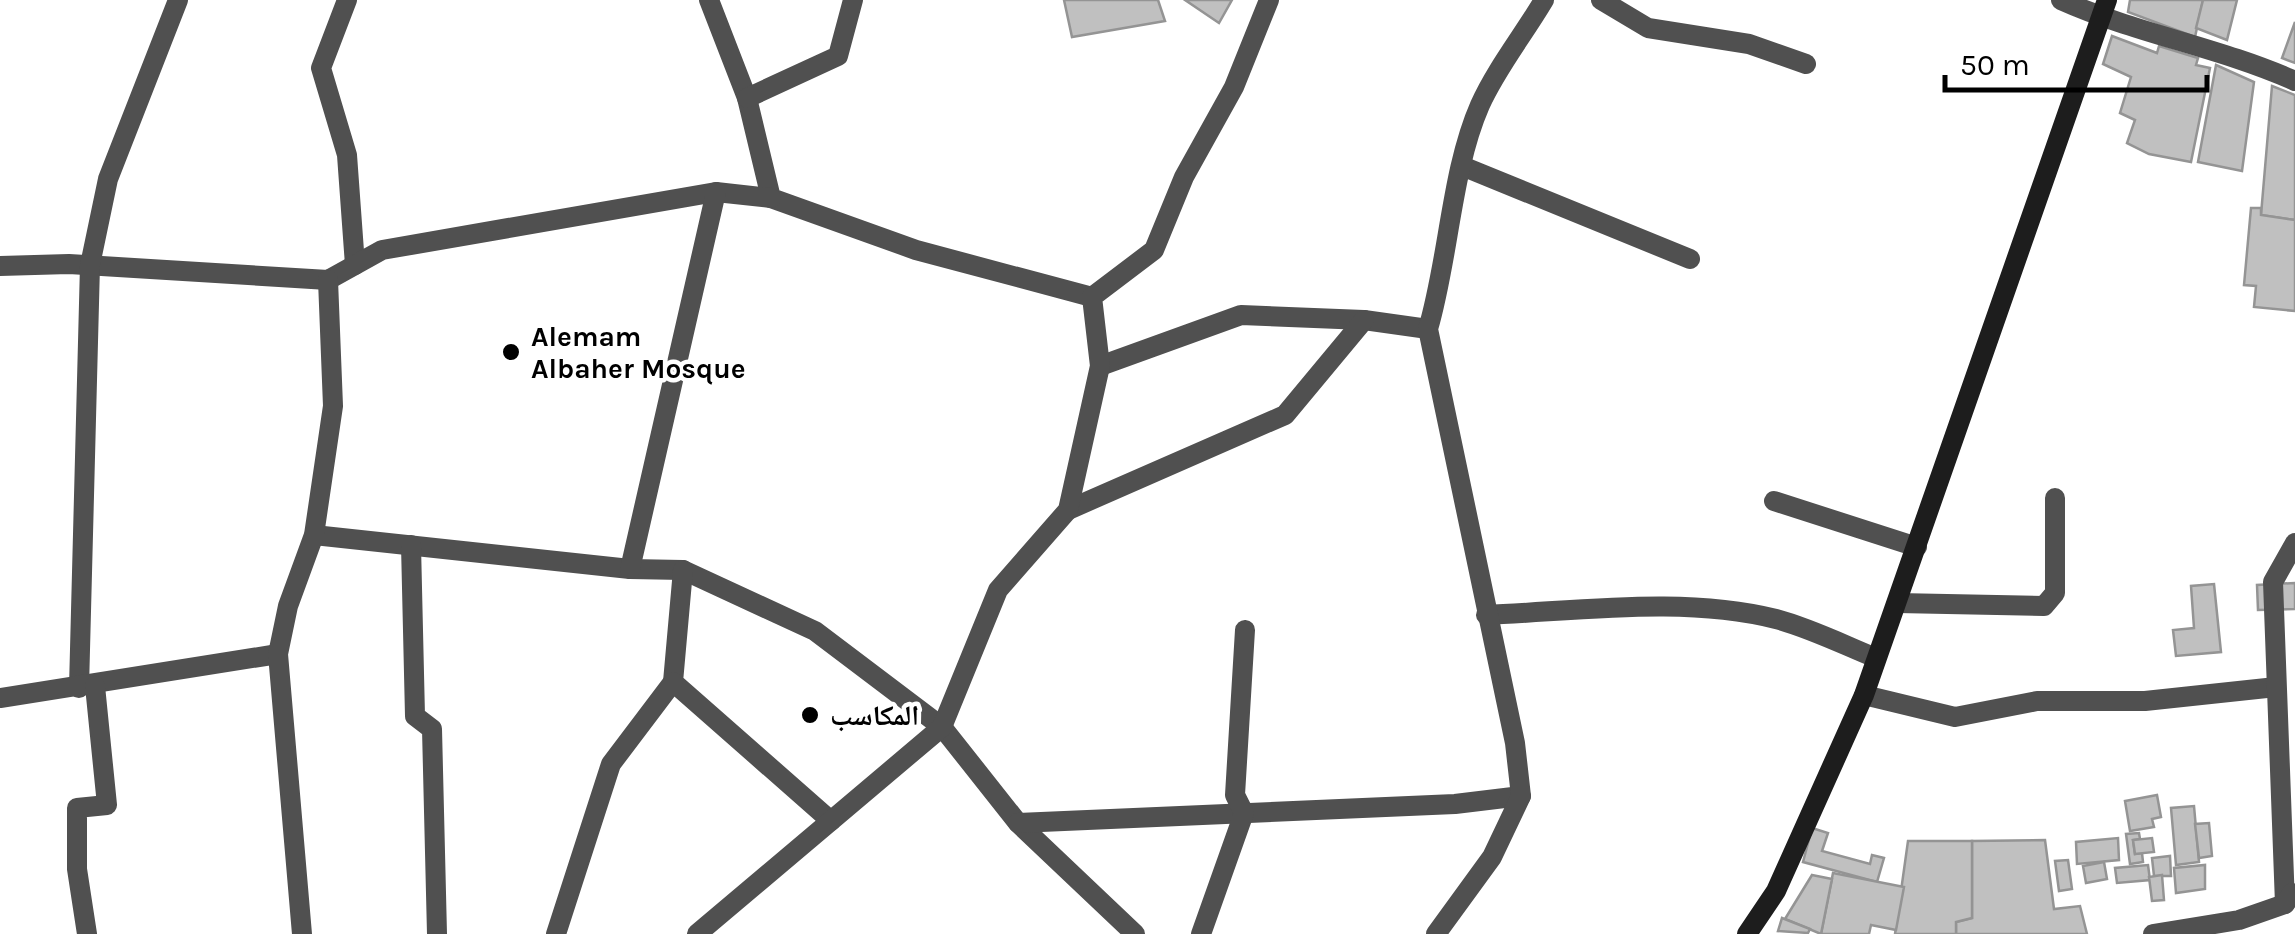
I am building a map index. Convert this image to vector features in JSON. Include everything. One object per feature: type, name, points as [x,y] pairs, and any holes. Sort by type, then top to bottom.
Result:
[{"type":"main road","points":[[1747,934],[1776,891],[1864,695],[1918,546],[1980,352],[2104,6]]},
{"type":"street","points":[[86,934],[77,869],[76,808],[107,806],[87,687],[90,265],[108,179],[178,0]]},
{"type":"street","points":[[347,0],[321,68],[347,154],[355,265]]},
{"type":"street","points":[[710,0],[747,98],[771,198]]},
{"type":"street","points":[[747,98],[838,56],[853,0]]},
{"type":"street","points":[[1092,297],[1154,250],[1184,177],[1234,87],[1269,0]]},
{"type":"street","points":[[1436,934],[1492,856],[1521,796],[1515,743],[1428,329],[1445,272],[1462,166],[1480,105],[1544,0]]},
{"type":"street","points":[[1601,0],[1648,28],[1750,44],[1806,64]]},
{"type":"street","points":[[2061,0],[2104,6],[2295,81]]},
{"type":"street","points":[[1462,166],[1690,259]]},
{"type":"street","points":[[0,266],[90,265],[328,280],[382,250],[716,192],[771,198],[916,250],[1092,297]]},
{"type":"street","points":[[630,569],[716,192]]},
{"type":"street","points":[[302,934],[278,654],[288,606],[314,535],[334,406],[333,306],[328,280]]},
{"type":"street","points":[[1068,510],[1100,366],[1092,297]]},
{"type":"street","points":[[1100,366],[1241,315],[1364,320],[1428,329]]},
{"type":"street","points":[[697,934],[942,728],[998,590],[1068,510],[1285,415],[1364,320]]},
{"type":"street","points":[[1897,603],[2044,606],[2055,593],[2055,498]]},
{"type":"street","points":[[1774,501],[1918,546]]},
{"type":"street","points":[[314,535],[630,569],[683,570],[815,631],[942,728],[1018,823],[1136,934]]},
{"type":"street","points":[[2154,934],[2239,920],[2290,896],[2276,688],[2274,582],[2295,543]]},
{"type":"street","points":[[411,545],[416,716],[432,729],[437,934]]},
{"type":"street","points":[[556,934],[611,764],[673,682],[683,570]]},
{"type":"street","points":[[1486,615],[1653,608],[1734,611],[1779,620],[1876,658]]},
{"type":"street","points":[[1201,934],[1244,813],[1234,795],[1244,630]]},
{"type":"street","points":[[0,698],[278,654]]},
{"type":"street","points":[[673,682],[831,821]]},
{"type":"street","points":[[1864,695],[1955,717],[2037,701],[2145,702],[2276,688]]},
{"type":"street","points":[[1018,823],[1455,804],[1521,796]]},
{"type":"building","points":[[1064,0],[1158,0],[1165,21],[1072,37]]},
{"type":"building","points":[[1185,0],[1232,0],[1219,23]]},
{"type":"building","points":[[2130,0],[2203,0],[2195,37],[2128,12]]},
{"type":"building","points":[[2203,0],[2237,0],[2227,40],[2196,28]]},
{"type":"building","points":[[2295,22],[2295,63],[2282,58]]},
{"type":"building","points":[[2112,36],[2157,53],[2159,46],[2198,58],[2196,65],[2210,68],[2191,162],[2149,154],[2127,143],[2135,120],[2120,113],[2131,77],[2103,64]]},
{"type":"building","points":[[2216,65],[2254,82],[2242,171],[2198,162]]},
{"type":"building","points":[[2272,86],[2295,95],[2295,220],[2261,215]]},
{"type":"building","points":[[2251,208],[2261,208],[2261,215],[2295,220],[2295,311],[2254,307],[2256,286],[2244,285]]},
{"type":"building","points":[[2295,583],[2295,609],[2258,610],[2257,585]]},
{"type":"building","points":[[2214,584],[2221,652],[2176,656],[2173,630],[2194,628],[2191,586]]},
{"type":"building","points":[[2157,795],[2161,817],[2152,819],[2154,827],[2130,831],[2125,801]]},
{"type":"building","points":[[2194,806],[2199,862],[2176,865],[2171,808]]},
{"type":"building","points":[[2209,823],[2212,856],[2199,858],[2195,824]]},
{"type":"building","points":[[1812,828],[1828,833],[1822,851],[1870,864],[1872,855],[1884,858],[1877,882],[1803,862]]},
{"type":"building","points":[[2139,833],[2140,839],[2133,840],[2135,854],[2142,853],[2143,862],[2130,864],[2126,834]]},
{"type":"building","points":[[2118,838],[2119,860],[2077,864],[2076,842]]},
{"type":"building","points":[[2152,838],[2154,852],[2135,854],[2133,840]]},
{"type":"building","points":[[2045,840],[2054,909],[2080,906],[2087,934],[1956,934],[1956,922],[1972,918],[1972,841]]},
{"type":"building","points":[[1908,841],[1972,841],[1972,918],[1956,922],[1956,934],[1895,934]]},
{"type":"building","points":[[2170,856],[2171,876],[2154,876],[2152,858]]},
{"type":"building","points":[[2068,860],[2072,889],[2059,891],[2055,861]]},
{"type":"building","points":[[2104,862],[2107,879],[2086,883],[2083,866]]},
{"type":"building","points":[[2148,865],[2150,880],[2117,883],[2115,868]]},
{"type":"building","points":[[2205,865],[2205,889],[2176,893],[2174,868]]},
{"type":"building","points":[[1833,873],[1904,887],[1896,930],[1871,925],[1869,934],[1821,934]]},
{"type":"building","points":[[1812,875],[1832,879],[1821,934],[1785,919]]},
{"type":"building","points":[[2162,875],[2164,900],[2152,901],[2149,877]]},
{"type":"building","points":[[1782,918],[1810,929],[1808,933],[1778,931]]},
{"type":"place","name":"Alemam Albaher Mosque","points":[[511,352]]},
{"type":"place","name":"المكاسب","points":[[810,715]]}]
